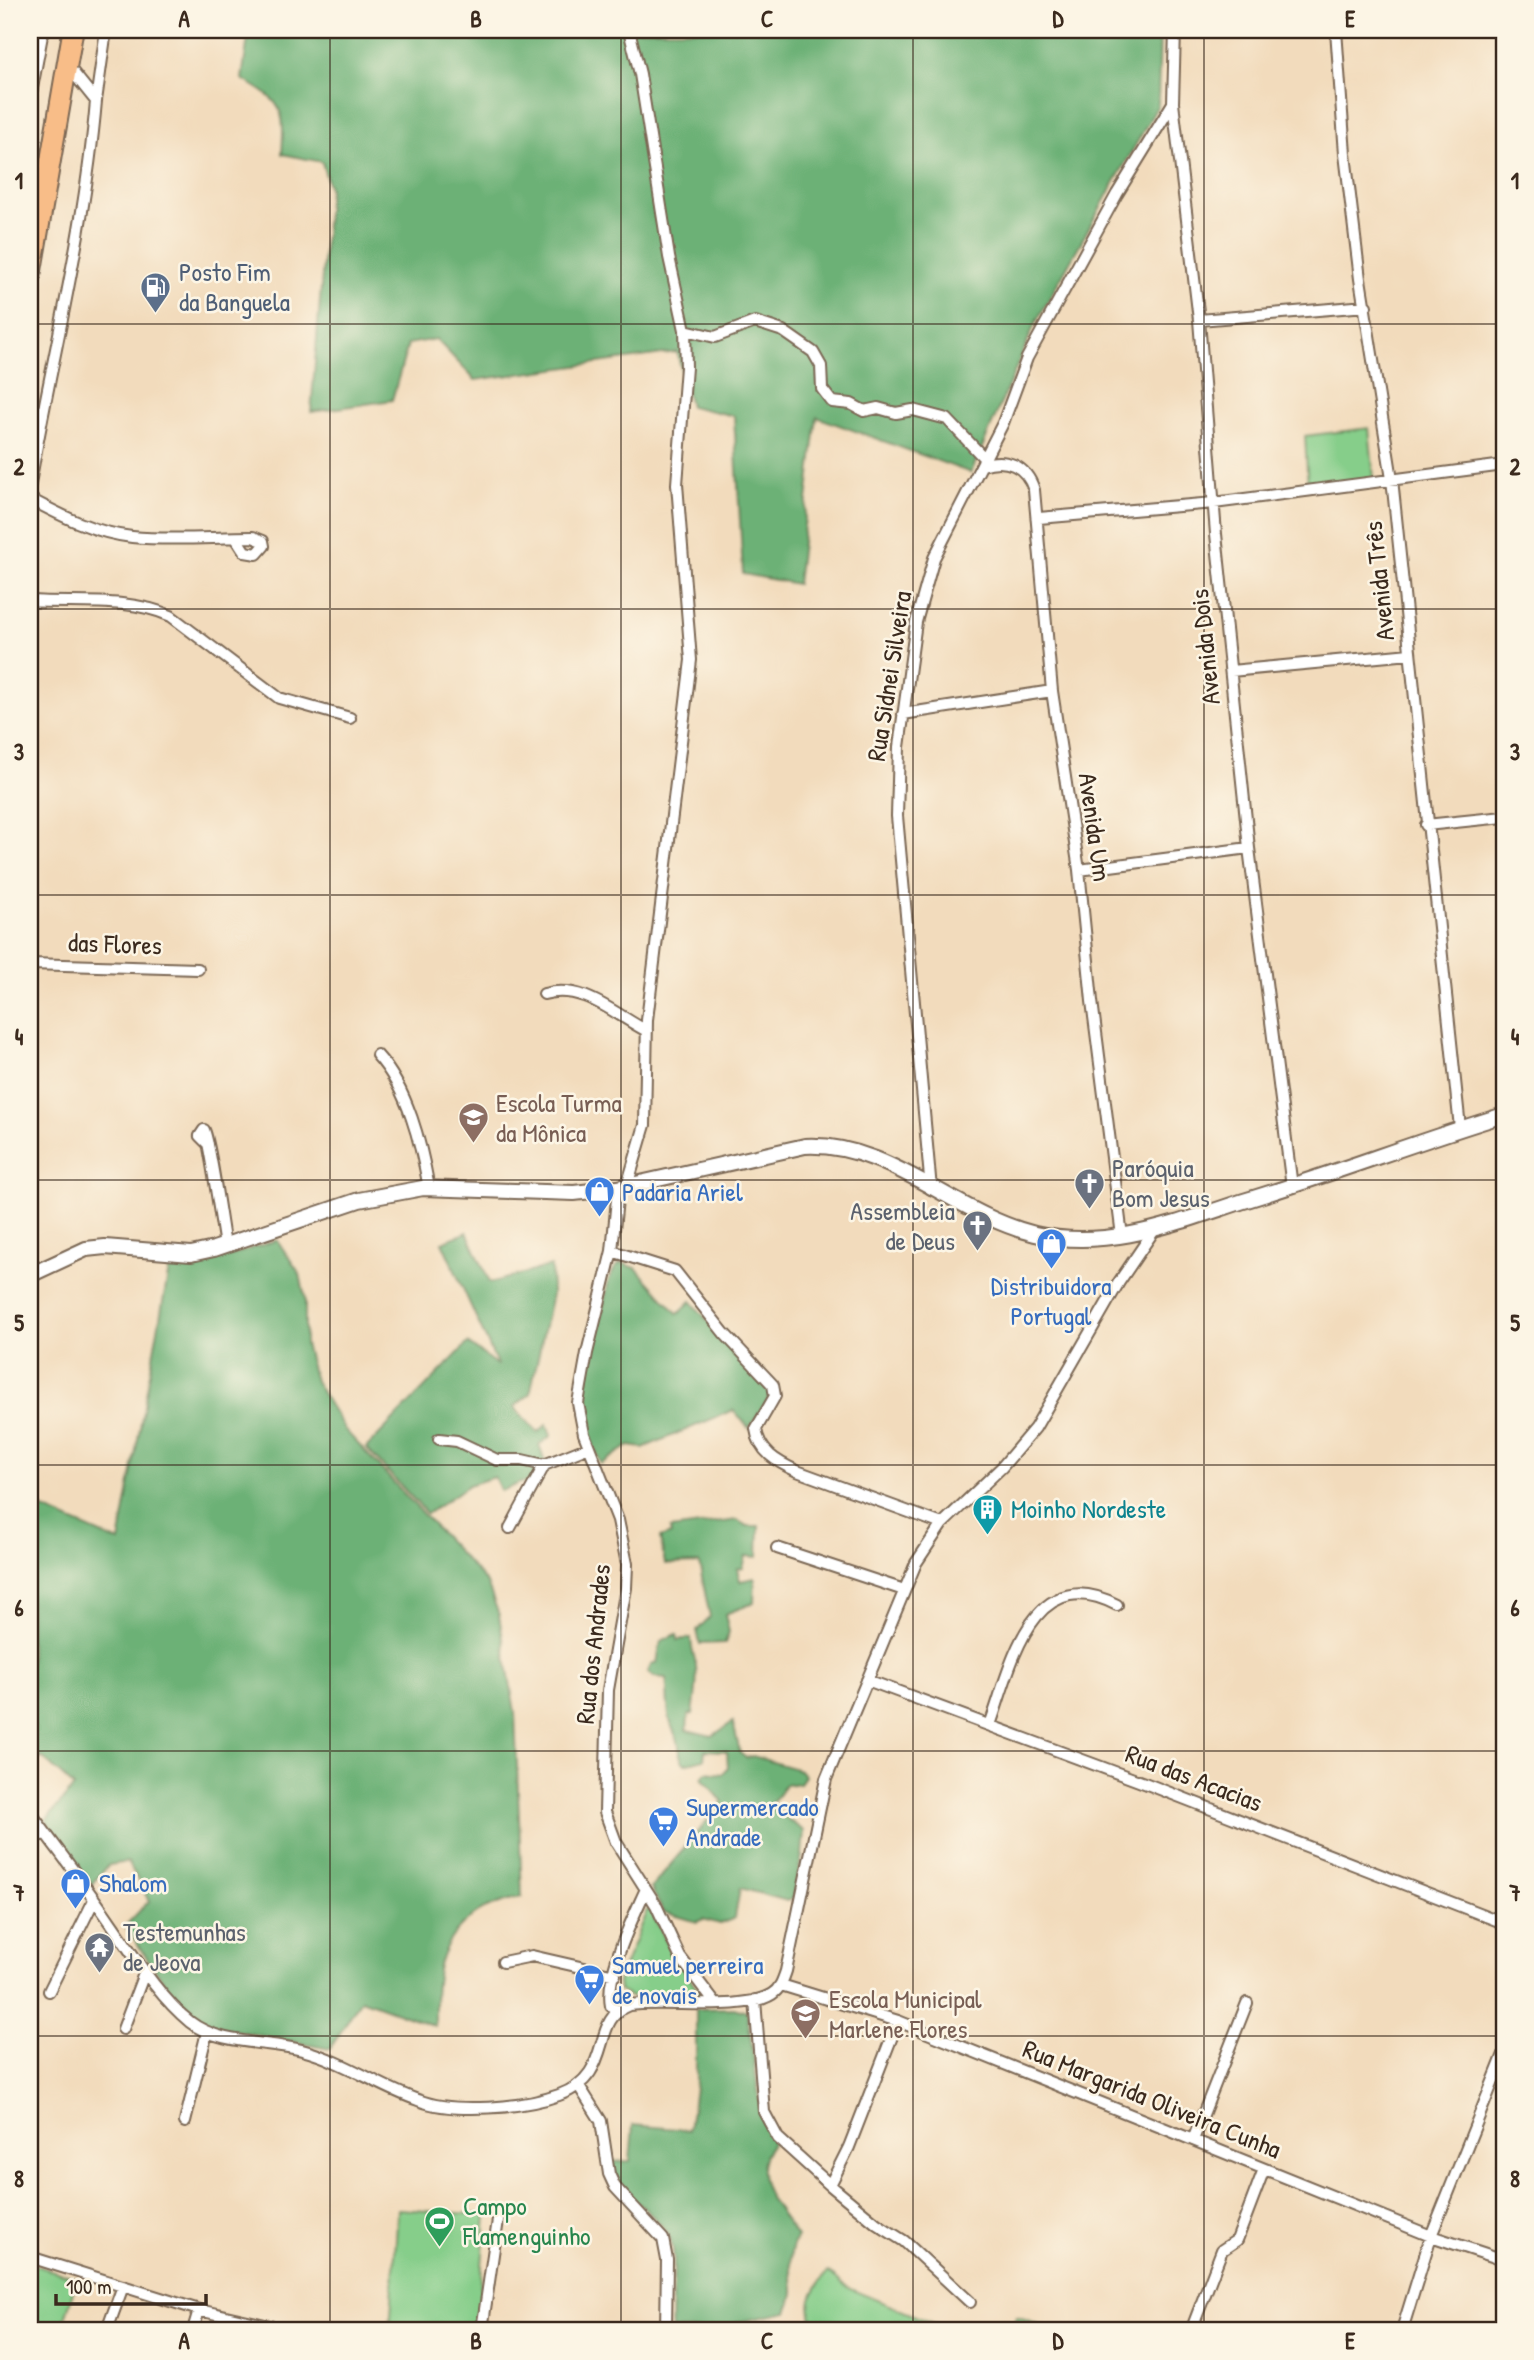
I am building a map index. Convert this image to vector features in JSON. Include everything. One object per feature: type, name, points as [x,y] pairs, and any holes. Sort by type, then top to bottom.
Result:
[{"type":"highway","points":[[30,279],[73,30]]},
{"type":"street","points":[[30,99],[43,30]]},
{"type":"street","points":[[30,484],[65,317],[89,168],[106,30]]},
{"type":"street","name":"Rua dos Andrades","points":[[628,30],[640,74],[669,257],[685,330],[686,366],[677,484],[691,669],[647,1031],[645,1125],[622,1187],[612,1251],[580,1388],[579,1418],[618,1520],[626,1564],[626,1588],[608,1689],[605,1812],[616,1842],[656,1905],[680,1958],[715,2003]]},
{"type":"street","name":"Avenida Dois","points":[[1175,30],[1173,103],[1199,320],[1214,503],[1249,848],[1292,1186]]},
{"type":"street","name":"Avenida Três","points":[[1336,30],[1345,154],[1392,479],[1426,825],[1460,1128]]},
{"type":"street","points":[[67,65],[96,101]]},
{"type":"street","name":"Rua Sidnei Silveira","points":[[931,1189],[900,860],[897,777],[903,714],[923,590],[947,529],[983,462],[1037,339],[1146,143],[1173,103]]},
{"type":"street","points":[[1199,320],[1366,306]]},
{"type":"street","points":[[685,330],[715,337],[755,322],[777,329],[813,352],[821,366],[822,389],[832,402],[851,404],[864,411],[878,408],[896,413],[913,410],[947,419],[983,462]]},
{"type":"street","name":"Avenida Um","points":[[983,462],[1006,462],[1026,473],[1034,490],[1039,517],[1052,691],[1079,870],[1093,1015],[1122,1236]]},
{"type":"street","points":[[1039,517],[1214,503],[1504,465]]},
{"type":"street","points":[[30,499],[52,513],[96,529],[132,537],[236,538]]},
{"type":"street","points":[[30,601],[133,604],[153,608],[171,616],[279,698],[350,718]]},
{"type":"street","points":[[1231,671],[1410,654]]},
{"type":"street","points":[[903,714],[1052,691]]},
{"type":"street","points":[[1426,825],[1504,817]]},
{"type":"street","points":[[1079,870],[1249,848]]},
{"type":"street","name":"das Flores","points":[[30,964],[198,969]]},
{"type":"street","points":[[544,993],[570,989],[647,1031]]},
{"type":"street","points":[[377,1055],[396,1082],[420,1143],[429,1188]]},
{"type":"street","points":[[30,1275],[75,1254],[105,1247],[191,1254],[225,1246],[359,1200],[429,1188],[539,1194],[622,1187],[795,1149],[826,1145],[845,1148],[883,1162],[984,1217],[1034,1234],[1088,1241],[1155,1230],[1504,1115]]},
{"type":"street","points":[[208,1144],[225,1246]]},
{"type":"street","points":[[30,1812],[145,1971],[188,2021],[207,2032],[302,2050],[332,2060],[430,2104],[464,2108],[526,2102],[557,2096],[579,2086],[594,2067],[609,2018],[617,2010],[643,2003],[715,2003],[755,2000],[772,1994],[781,1985],[786,1971],[818,1807],[834,1756],[924,1548],[942,1524],[1002,1467],[1035,1428],[1114,1291],[1155,1230]]},
{"type":"street","points":[[612,1251],[675,1271],[724,1332],[773,1385],[775,1396],[756,1429],[761,1445],[774,1460],[942,1524]]},
{"type":"street","points":[[439,1439],[457,1441],[497,1460],[545,1464],[589,1447]]},
{"type":"street","points":[[510,1528],[545,1464]]},
{"type":"street","points":[[777,1548],[904,1590]]},
{"type":"street","points":[[990,1725],[1021,1639],[1034,1615],[1045,1606],[1074,1594],[1102,1597],[1117,1605]]},
{"type":"street","name":"Rua das Acacias","points":[[867,1680],[1504,1923]]},
{"type":"street","points":[[30,1837],[46,1834]]},
{"type":"street","points":[[617,2010],[611,2006],[610,1998],[615,1975],[645,1891]]},
{"type":"street","points":[[49,1991],[94,1900]]},
{"type":"street","points":[[503,1962],[532,1956],[615,1975]]},
{"type":"street","points":[[123,2029],[145,1971]]},
{"type":"street","name":"Rua Margarida Oliveira Cunha","points":[[781,1985],[898,2021],[1432,2236],[1504,2260]]},
{"type":"street","points":[[755,2000],[764,2112],[778,2138],[877,2224],[904,2241],[970,2302]]},
{"type":"street","points":[[1193,2140],[1247,2003]]},
{"type":"street","points":[[830,2185],[849,2147],[898,2021]]},
{"type":"street","points":[[185,2122],[207,2032]]},
{"type":"street","points":[[1402,2330],[1432,2236],[1504,2054]]},
{"type":"street","points":[[579,2086],[601,2121],[606,2162],[615,2187],[663,2239],[667,2260],[666,2330]]},
{"type":"street","points":[[1194,2323],[1222,2250],[1237,2240],[1264,2169]]},
{"type":"street","points":[[482,2330],[498,2220]]},
{"type":"street","points":[[30,2257],[199,2310],[287,2330]]},
{"type":"street","points":[[107,2330],[123,2286]]},
{"type":"street","points":[[193,2330],[199,2310]]},
{"type":"green space","points":[[249,30],[1160,30],[1158,105],[1035,324],[971,473],[817,417],[797,584],[743,574],[734,416],[690,406],[677,352],[475,380],[436,339],[408,344],[392,400],[311,412],[329,188],[322,162],[282,154],[283,126],[278,108],[266,94],[242,79]]},
{"type":"green space","points":[[1369,428],[1374,479],[1308,488],[1305,436]]},
{"type":"green space","points":[[467,1232],[490,1283],[551,1266],[552,1294],[530,1394],[514,1407],[538,1433],[547,1424],[551,1436],[539,1445],[545,1463],[533,1482],[520,1483],[501,1491],[494,1477],[469,1485],[427,1514],[366,1448],[468,1343],[498,1366],[442,1242]]},
{"type":"green space","points":[[277,1240],[300,1274],[305,1298],[305,1344],[315,1381],[345,1430],[487,1583],[499,1615],[515,1712],[522,1896],[481,1911],[451,1938],[439,1964],[435,1993],[435,2026],[361,1999],[330,2049],[216,2027],[188,2009],[165,1983],[125,1926],[149,1901],[128,1862],[109,1865],[91,1885],[46,1820],[74,1787],[42,1757],[30,1768],[30,1503],[119,1542],[170,1264],[229,1256]]},
{"type":"green space","points":[[621,1263],[636,1268],[678,1314],[691,1301],[771,1395],[749,1428],[733,1410],[643,1448],[629,1446],[601,1464],[587,1430],[584,1395],[609,1279]]},
{"type":"green space","points":[[737,1520],[747,1526],[759,1526],[758,1557],[746,1556],[743,1568],[737,1569],[740,1581],[755,1578],[754,1603],[725,1614],[729,1632],[725,1643],[700,1644],[697,1630],[710,1617],[699,1563],[665,1564],[660,1538],[671,1534],[670,1529]]},
{"type":"green space","points":[[677,1634],[678,1640],[691,1638],[696,1667],[693,1714],[688,1715],[687,1730],[712,1736],[733,1722],[740,1753],[746,1758],[753,1756],[800,1770],[805,1776],[800,1783],[786,1785],[769,1806],[804,1831],[793,1898],[787,1901],[740,1888],[735,1918],[720,1924],[703,1919],[697,1922],[663,1912],[651,1888],[723,1802],[702,1778],[706,1772],[723,1774],[728,1769],[727,1751],[705,1750],[704,1759],[685,1764],[669,1716],[666,1678],[654,1677],[648,1672],[652,1663],[657,1663],[661,1641]]},
{"type":"green space","points":[[647,1910],[651,1911],[668,1945],[702,1996],[630,1997],[619,1990],[618,1982]]},
{"type":"green space","points":[[734,2008],[747,2012],[762,2118],[773,2142],[765,2155],[763,2179],[773,2203],[797,2237],[791,2256],[793,2294],[787,2312],[702,2330],[672,2330],[672,2243],[661,2225],[620,2184],[612,2162],[630,2161],[633,2125],[689,2130],[696,2081],[696,2009]]},
{"type":"green space","name":"Campo Flamenguinho","points":[[398,2209],[486,2215],[477,2330],[390,2330]]},
{"type":"green space","points":[[30,2264],[77,2278],[62,2330],[30,2330]]},
{"type":"green space","points":[[828,2272],[850,2289],[949,2330],[815,2330],[811,2299]]},
{"type":"green space","points":[[1017,2316],[1052,2330],[1009,2330]]},
{"type":"place","name":"Posto Fim da Banguela","points":[[156,314]]},
{"type":"place","name":"Escola Turma da Mônica","points":[[473,1145]]},
{"type":"place","name":"Paróquia Bom Jesus","points":[[1089,1210]]},
{"type":"place","name":"Padaria Ariel","points":[[599,1219]]},
{"type":"place","name":"Assembleia de Deus","points":[[978,1253]]},
{"type":"place","name":"Distribuidora Portugal","points":[[1051,1270]]},
{"type":"place","name":"Moinho Nordeste","points":[[988,1536]]},
{"type":"place","name":"Supermercado Andrade","points":[[663,1849]]},
{"type":"place","name":"Shalom","points":[[76,1910]]},
{"type":"place","name":"Testemunhas de Jeova","points":[[100,1974]]},
{"type":"place","name":"Samuel perreira de novais","points":[[589,2007]]},
{"type":"place","name":"Escola Municipal Marlene Flores","points":[[806,2041]]},
{"type":"place","name":"Campo Flamenguinho","points":[[440,2248]]}]
